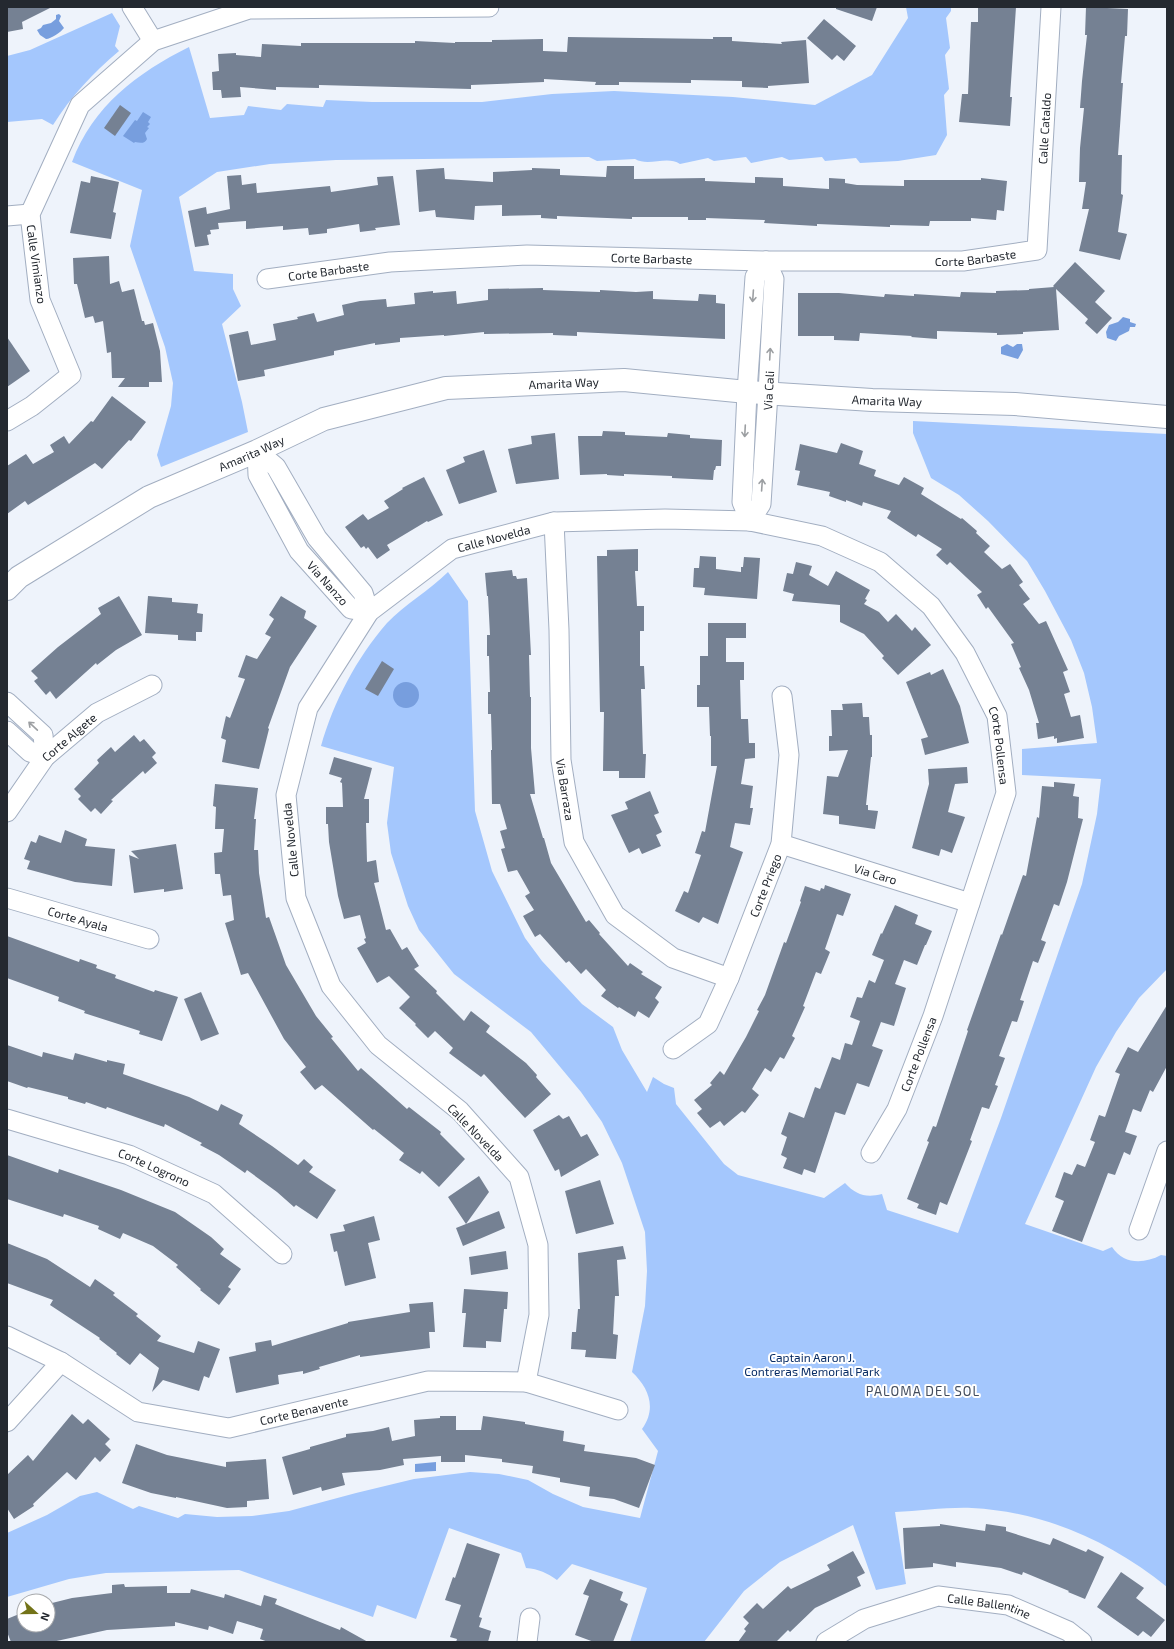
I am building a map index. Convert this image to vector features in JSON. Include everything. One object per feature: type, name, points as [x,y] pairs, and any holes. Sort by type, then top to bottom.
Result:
[{"type":"street","points":[[132,7],[153,41],[249,9],[489,7]]},
{"type":"street","name":"Calle Cataldo","points":[[1037,250],[1051,7]]},
{"type":"street","name":"Calle Vimianzo","points":[[7,422],[32,406],[71,375],[40,300],[30,214],[80,105],[153,41]]},
{"type":"street","points":[[7,216],[30,214]]},
{"type":"street","name":"Corte Barbaste","points":[[266,279],[390,262],[527,255],[766,261],[963,261],[1037,250]]},
{"type":"street","name":"Via Cali","points":[[766,261],[774,279],[768,393],[761,504],[750,521],[742,502],[754,277],[766,261]]},
{"type":"street","name":"Amarita Way","points":[[7,589],[18,578],[149,497],[257,451],[324,418],[446,388],[624,380],[747,392],[872,400],[1015,404],[1167,417]]},
{"type":"street","name":"Via Nanzo","points":[[257,451],[258,475],[299,551],[351,609],[369,612]]},
{"type":"street","name":"Calle Novelda","points":[[526,1382],[539,1315],[538,1245],[519,1177],[460,1111],[378,1045],[331,986],[296,898],[286,795],[306,715],[308,708],[369,612],[452,549],[554,522],[664,519],[750,521]]},
{"type":"street","name":"Corte Pollensa","points":[[750,521],[822,536],[880,562],[931,606],[965,653],[997,716],[1006,793],[933,1016],[897,1109],[872,1153]]},
{"type":"street","name":"Via Barraza","points":[[554,522],[559,630],[560,760],[574,842],[615,915],[673,958],[728,978]]},
{"type":"street","name":"Corte Algete","points":[[7,812],[45,757],[97,713],[152,685]]},
{"type":"street","name":"Corte Priego","points":[[673,1049],[708,1024],[728,978],[781,844],[789,755],[782,696]]},
{"type":"street","points":[[7,702],[43,735],[45,757],[30,752],[7,731]]},
{"type":"street","name":"Via Caro","points":[[781,844],[970,903]]},
{"type":"street","name":"Corte Ayala","points":[[7,898],[149,939]]},
{"type":"street","name":"Corte Logrono","points":[[7,1119],[129,1155],[214,1194],[282,1254]]},
{"type":"street","points":[[1139,1230],[1167,1151]]},
{"type":"street","name":"Corte Benavente","points":[[7,1336],[61,1362],[138,1412],[229,1428],[428,1381],[526,1382],[618,1410]]},
{"type":"street","points":[[7,1422],[61,1362]]},
{"type":"street","name":"Calle Ballentine","points":[[826,1642],[864,1619],[938,1596],[1008,1605],[1068,1631],[1082,1642]]},
{"type":"street","points":[[527,1642],[530,1618]]},
{"type":"green space","points":[[906,7],[951,7],[951,11],[946,18],[950,48],[945,55],[949,89],[944,95],[947,135],[936,155],[898,161],[860,163],[856,158],[825,161],[822,157],[789,160],[782,157],[751,163],[746,157],[714,161],[708,158],[680,164],[669,161],[646,162],[635,159],[597,161],[589,157],[336,160],[270,164],[217,172],[179,197],[194,271],[233,274],[233,289],[241,306],[222,324],[248,432],[161,467],[157,455],[171,406],[173,383],[165,347],[130,246],[142,190],[72,162],[81,142],[92,124],[105,108],[119,93],[152,68],[189,47],[210,118],[244,115],[248,106],[281,110],[287,104],[323,107],[326,100],[372,102],[482,102],[552,94],[614,91],[733,97],[815,105],[872,75],[908,18]]},
{"type":"green space","points":[[112,13],[120,26],[115,46],[119,51],[83,85],[67,104],[53,125],[42,119],[7,122],[7,56],[30,50]]},
{"type":"green space","name":"Captain Aaron J. Contreras Memorial Park","points":[[913,421],[1167,434],[1167,969],[1139,998],[1116,1032],[1096,1067],[1025,1224],[1103,1251],[1112,1247],[1117,1253],[1128,1260],[1141,1261],[1161,1255],[1167,1256],[1167,1587],[1123,1556],[1076,1532],[1025,1516],[999,1511],[963,1508],[895,1512],[906,1584],[876,1590],[853,1525],[780,1562],[744,1591],[704,1642],[630,1642],[647,1588],[572,1564],[557,1580],[543,1572],[526,1568],[521,1553],[449,1528],[416,1619],[377,1605],[373,1617],[239,1570],[106,1573],[69,1579],[21,1593],[16,1593],[16,1594],[7,1597],[7,1533],[47,1515],[80,1496],[97,1492],[133,1509],[139,1506],[178,1518],[185,1514],[217,1517],[252,1516],[289,1511],[414,1479],[470,1472],[499,1474],[528,1480],[553,1494],[583,1507],[640,1518],[658,1451],[642,1429],[647,1421],[649,1413],[649,1399],[643,1385],[632,1372],[645,1306],[647,1271],[645,1232],[622,1163],[602,1122],[581,1092],[531,1032],[454,974],[419,930],[408,906],[391,853],[387,823],[394,767],[321,746],[339,697],[365,651],[394,616],[448,572],[468,601],[475,811],[492,871],[525,938],[542,961],[582,1004],[613,1027],[622,1050],[647,1092],[653,1077],[674,1088],[676,1104],[724,1164],[738,1175],[824,1198],[845,1183],[857,1193],[871,1196],[882,1194],[887,1210],[958,1233],[1001,1118],[1082,884],[1097,814],[1101,779],[1022,775],[1022,749],[1097,743],[1092,707],[1084,673],[1071,640],[1027,561],[988,521],[959,495],[931,478],[913,433]]},
{"type":"shaded area","points":[[59,14],[61,16],[59,21],[64,28],[63,30],[48,39],[40,35],[37,30],[43,25],[51,23],[56,19],[56,15]]},
{"type":"shaded area","points":[[143,112],[151,117],[148,122],[150,124],[147,127],[149,128],[145,133],[147,139],[144,142],[134,143],[123,136]]},
{"type":"shaded area","points":[[1123,317],[1130,319],[1130,322],[1136,324],[1135,327],[1130,327],[1129,331],[1119,336],[1116,341],[1107,338],[1106,332],[1109,325],[1118,322]]},
{"type":"shaded area","points":[[1007,344],[1013,347],[1017,344],[1022,344],[1023,350],[1018,359],[1001,354],[1001,347]]},
{"type":"shaded area","points":[[406,682],[415,686],[419,695],[415,704],[406,708],[397,704],[393,695],[397,686]]},
{"type":"shaded area","points":[[436,1462],[436,1471],[415,1472],[415,1464]]},
{"type":"building","points":[[7,7],[52,7],[22,22],[23,29],[7,32]]},
{"type":"building","points":[[836,7],[877,7],[872,21],[836,9]]},
{"type":"building","points":[[978,7],[1016,7],[1010,97],[1012,97],[1010,126],[959,122],[962,94],[968,94],[971,22],[978,22]]},
{"type":"building","points":[[1086,7],[1128,9],[1127,36],[1125,36],[1121,83],[1123,83],[1118,155],[1122,155],[1121,194],[1123,195],[1118,232],[1127,234],[1120,260],[1079,251],[1089,209],[1082,209],[1086,182],[1079,182],[1080,148],[1084,108],[1080,108],[1087,35],[1085,35]]},
{"type":"building","points":[[824,19],[856,46],[844,61],[837,55],[832,60],[807,38]]},
{"type":"building","points":[[568,37],[713,39],[713,37],[732,37],[732,41],[782,44],[781,42],[806,40],[809,83],[768,86],[768,88],[742,87],[742,81],[691,80],[691,83],[619,82],[619,85],[595,85],[596,82],[544,79],[544,82],[471,85],[471,89],[319,85],[319,88],[276,87],[276,90],[240,87],[241,97],[222,98],[221,90],[213,90],[212,72],[219,71],[218,54],[236,53],[236,55],[261,57],[262,44],[301,46],[301,43],[415,43],[415,41],[455,43],[492,42],[492,40],[543,39],[543,51],[567,52]]},
{"type":"building","points":[[120,105],[131,113],[115,136],[104,128]]},
{"type":"building","points":[[607,166],[634,166],[634,179],[705,178],[705,181],[755,183],[755,177],[783,178],[783,186],[829,189],[829,178],[845,179],[845,183],[857,185],[904,186],[904,180],[981,180],[981,178],[1007,181],[1004,211],[997,210],[996,220],[971,218],[971,221],[930,221],[929,226],[890,225],[890,227],[817,224],[817,226],[764,223],[765,220],[706,218],[706,220],[688,220],[688,217],[632,217],[632,219],[557,216],[557,219],[541,218],[541,215],[502,216],[502,205],[475,206],[474,220],[436,217],[435,210],[419,212],[416,170],[444,168],[445,179],[493,182],[493,172],[532,170],[532,168],[560,169],[560,175],[606,177]]},
{"type":"building","points":[[241,175],[242,185],[256,183],[257,193],[330,186],[331,192],[378,185],[377,177],[393,176],[400,225],[375,228],[376,230],[360,232],[359,224],[327,229],[327,233],[309,235],[308,228],[283,230],[283,226],[246,229],[246,221],[218,223],[219,229],[210,230],[211,234],[207,235],[209,245],[195,247],[188,211],[206,207],[207,214],[230,209],[227,176]]},
{"type":"building","points":[[91,176],[119,182],[113,212],[116,213],[111,239],[70,233],[81,181],[90,183]]},
{"type":"building","points":[[109,256],[110,284],[119,281],[122,292],[134,289],[142,321],[144,321],[145,325],[153,323],[160,351],[162,382],[149,382],[149,387],[118,387],[125,378],[112,378],[111,352],[107,353],[103,321],[95,323],[93,316],[85,318],[77,284],[74,284],[73,258]]},
{"type":"building","points":[[1075,262],[1105,291],[1095,302],[1112,318],[1097,334],[1085,323],[1088,319],[1056,289],[1059,330],[997,335],[997,333],[937,331],[937,339],[860,333],[859,341],[834,340],[834,336],[798,336],[798,293],[839,293],[884,297],[885,294],[914,296],[914,294],[960,297],[961,292],[996,293],[996,291],[1029,290],[1054,287],[1053,286]]},
{"type":"building","points":[[543,288],[543,290],[600,292],[600,290],[636,292],[653,291],[653,299],[698,301],[699,294],[716,295],[716,303],[725,304],[725,339],[577,332],[577,336],[553,335],[553,333],[484,334],[484,332],[400,338],[400,342],[375,345],[375,343],[334,351],[334,355],[264,370],[265,376],[238,381],[229,335],[248,331],[251,345],[276,340],[273,324],[298,319],[297,317],[314,313],[317,322],[344,315],[342,305],[360,301],[386,299],[387,307],[415,304],[414,293],[456,291],[457,304],[488,300],[488,289]]},
{"type":"building","points":[[7,337],[30,371],[7,387]]},
{"type":"building","points":[[112,396],[146,422],[131,441],[129,440],[102,469],[95,463],[28,505],[25,501],[7,514],[7,466],[26,454],[33,464],[54,452],[50,445],[64,436],[69,444],[91,421],[93,422]]},
{"type":"building","points":[[603,431],[625,432],[625,435],[667,437],[668,433],[690,435],[690,438],[722,440],[721,466],[716,466],[713,480],[672,478],[672,476],[624,474],[624,476],[607,474],[580,475],[578,436],[602,436]]},
{"type":"building","points":[[555,433],[559,479],[516,484],[508,449],[532,444],[531,436]]},
{"type":"building","points":[[841,443],[863,451],[859,464],[876,470],[874,476],[899,485],[904,477],[924,488],[921,494],[961,519],[962,518],[977,531],[976,533],[990,546],[984,552],[1002,569],[1010,564],[1023,582],[1019,585],[1030,599],[1023,604],[1039,624],[1046,621],[1068,670],[1063,672],[1070,692],[1064,694],[1071,717],[1080,715],[1084,738],[1057,743],[1057,738],[1054,739],[1054,736],[1038,739],[1036,723],[1039,723],[1029,690],[1019,668],[1021,667],[1011,644],[1014,643],[988,607],[986,609],[977,595],[982,592],[950,562],[947,565],[936,555],[942,549],[918,534],[916,537],[887,518],[891,511],[863,502],[862,506],[846,500],[846,502],[829,496],[830,492],[797,485],[800,471],[795,470],[800,444],[837,453]]},
{"type":"building","points":[[484,450],[497,492],[459,504],[446,470],[465,462],[463,457]]},
{"type":"building","points":[[424,477],[443,515],[428,522],[427,521],[387,545],[390,550],[377,559],[368,547],[366,549],[364,546],[361,548],[345,527],[363,514],[368,520],[389,508],[384,501],[403,489],[402,488]]},
{"type":"building","points":[[638,549],[638,571],[635,571],[637,606],[644,606],[644,631],[640,631],[640,666],[644,666],[645,689],[641,689],[643,754],[646,754],[645,778],[619,778],[619,771],[603,771],[604,712],[600,712],[597,556],[607,556],[607,550]]},
{"type":"building","points":[[700,556],[716,557],[716,569],[741,572],[744,557],[760,558],[757,599],[704,595],[705,588],[693,587],[694,568],[699,568]]},
{"type":"building","points":[[796,562],[812,566],[809,575],[828,586],[836,571],[870,590],[864,604],[879,612],[888,622],[896,614],[912,631],[915,627],[931,645],[898,675],[882,658],[884,656],[864,634],[840,622],[840,605],[792,601],[794,594],[783,591],[787,573],[793,574]]},
{"type":"building","points":[[512,570],[513,576],[516,576],[517,579],[527,578],[531,655],[529,655],[531,748],[535,794],[530,794],[543,838],[551,863],[586,922],[589,920],[600,933],[599,934],[628,966],[630,963],[643,972],[641,974],[662,987],[655,998],[659,1002],[649,1018],[638,1011],[635,1017],[619,1007],[618,1008],[601,996],[606,990],[586,969],[581,974],[569,961],[566,963],[540,934],[535,937],[523,916],[534,910],[525,896],[530,893],[517,870],[508,872],[501,849],[505,848],[500,831],[507,829],[500,804],[492,804],[491,714],[488,714],[488,692],[490,692],[489,656],[487,656],[487,635],[490,635],[485,573]]},
{"type":"building","points":[[119,596],[142,635],[116,650],[97,665],[96,663],[56,699],[50,691],[46,695],[34,681],[38,678],[31,671],[58,647],[101,614],[98,608]]},
{"type":"building","points":[[148,596],[172,598],[172,602],[198,604],[197,613],[203,614],[202,632],[196,632],[196,641],[178,640],[178,635],[145,633]]},
{"type":"building","points":[[281,596],[306,611],[304,618],[317,626],[290,667],[268,728],[259,769],[222,762],[226,740],[221,738],[226,716],[230,718],[245,679],[238,677],[246,655],[257,659],[271,637],[265,634],[274,619],[269,615]]},
{"type":"building","points":[[708,623],[746,623],[746,638],[726,638],[726,662],[744,662],[744,680],[740,680],[741,719],[748,719],[749,743],[755,743],[755,758],[745,759],[741,784],[753,786],[750,808],[753,808],[750,825],[735,823],[730,847],[743,852],[718,924],[703,917],[699,923],[675,911],[684,891],[688,893],[701,855],[695,853],[702,831],[705,832],[717,766],[711,766],[709,707],[697,707],[697,685],[700,685],[700,656],[708,656]]},
{"type":"building","points":[[382,661],[394,669],[378,696],[365,689]]},
{"type":"building","points":[[943,669],[960,706],[969,743],[925,755],[921,739],[928,737],[906,682],[930,672],[931,675]]},
{"type":"building","points":[[862,703],[863,717],[869,717],[870,735],[872,735],[872,757],[866,805],[868,805],[868,810],[878,811],[875,829],[839,824],[839,816],[823,814],[827,776],[838,777],[848,750],[829,751],[829,736],[832,736],[831,710],[843,710],[842,704]]},
{"type":"building","points":[[134,735],[140,742],[144,739],[156,753],[152,757],[157,763],[145,774],[143,771],[111,800],[113,801],[101,814],[95,808],[91,812],[78,799],[81,796],[74,789],[99,763],[97,760],[111,747],[115,752]]},
{"type":"building","points":[[334,757],[372,768],[364,799],[369,799],[369,823],[366,823],[367,862],[376,860],[379,882],[374,883],[386,930],[390,929],[402,950],[407,947],[419,966],[414,969],[437,991],[436,993],[464,1021],[471,1011],[490,1026],[486,1032],[526,1063],[537,1075],[536,1077],[551,1094],[525,1118],[484,1074],[481,1077],[449,1053],[453,1048],[435,1031],[428,1038],[415,1025],[416,1024],[399,1008],[410,997],[389,976],[377,983],[357,948],[366,943],[364,939],[366,938],[360,915],[344,919],[338,896],[329,842],[328,824],[326,824],[326,807],[343,807],[342,783],[340,782],[342,778],[329,774]]},
{"type":"building","points":[[967,767],[968,783],[955,784],[948,812],[965,817],[952,853],[941,849],[939,856],[912,848],[929,784],[928,769]]},
{"type":"building","points":[[1054,782],[1075,784],[1073,796],[1079,797],[1078,818],[1083,819],[1067,882],[1059,906],[1054,904],[1041,940],[1046,942],[1038,963],[1033,961],[1020,1000],[1024,1001],[1017,1022],[1012,1021],[999,1056],[1005,1058],[995,1085],[998,1086],[989,1109],[982,1107],[970,1140],[972,1141],[947,1205],[940,1202],[936,1215],[917,1208],[919,1204],[907,1199],[929,1142],[927,1141],[933,1126],[936,1127],[968,1031],[967,1030],[1001,934],[1002,935],[1023,875],[1026,876],[1037,817],[1039,818],[1042,786],[1054,787]]},
{"type":"building","points":[[215,784],[258,788],[254,819],[256,819],[254,850],[258,850],[259,873],[266,918],[269,917],[286,965],[316,1016],[333,1037],[331,1038],[358,1071],[361,1068],[407,1109],[409,1107],[441,1132],[440,1134],[465,1159],[439,1187],[422,1171],[420,1174],[399,1160],[404,1153],[374,1129],[373,1130],[322,1085],[315,1090],[300,1072],[306,1067],[284,1039],[248,973],[241,975],[225,923],[234,920],[231,895],[223,896],[220,874],[215,874],[214,853],[222,852],[224,829],[215,829],[216,807],[213,806]]},
{"type":"building","points":[[650,791],[659,813],[654,815],[662,832],[656,835],[661,846],[642,854],[639,848],[629,853],[611,815],[628,809],[625,802]]},
{"type":"building","points":[[65,830],[87,839],[85,846],[115,849],[112,886],[75,882],[27,869],[30,861],[24,859],[31,841],[36,843],[39,835],[61,843]]},
{"type":"building","points":[[176,844],[183,889],[164,892],[164,889],[134,893],[129,855],[139,859],[131,851]]},
{"type":"building","points":[[825,885],[851,894],[843,916],[837,914],[825,949],[830,952],[821,974],[816,972],[803,1006],[805,1007],[792,1036],[795,1038],[784,1059],[780,1057],[771,1072],[765,1068],[752,1089],[759,1095],[745,1113],[742,1111],[724,1126],[720,1121],[710,1128],[697,1113],[702,1109],[694,1100],[712,1085],[710,1083],[720,1071],[724,1075],[746,1037],[759,1011],[757,1010],[765,995],[784,942],[786,943],[801,902],[800,901],[805,886],[820,891],[821,888],[824,889]]},
{"type":"building","points":[[895,905],[918,915],[915,924],[932,931],[917,965],[904,960],[895,984],[906,988],[894,1026],[881,1022],[872,1046],[883,1050],[869,1087],[857,1083],[845,1115],[835,1112],[815,1173],[804,1169],[802,1175],[783,1168],[787,1158],[781,1155],[787,1137],[781,1134],[789,1112],[804,1118],[815,1087],[820,1089],[832,1057],[840,1060],[845,1043],[852,1045],[860,1021],[850,1017],[857,997],[862,998],[869,980],[875,983],[884,960],[872,955]]},
{"type":"building","points":[[7,936],[79,962],[80,959],[97,965],[96,968],[116,975],[115,978],[154,992],[155,990],[178,997],[162,1041],[139,1034],[140,1031],[84,1013],[85,1011],[58,1001],[59,997],[7,978]]},
{"type":"building","points":[[201,992],[219,1034],[201,1041],[184,999]]},
{"type":"building","points":[[1167,1005],[1167,1066],[1153,1092],[1150,1090],[1141,1112],[1133,1109],[1125,1132],[1137,1136],[1130,1155],[1124,1152],[1115,1175],[1108,1173],[1082,1242],[1052,1231],[1064,1201],[1055,1197],[1064,1172],[1072,1175],[1077,1164],[1085,1167],[1095,1142],[1090,1140],[1099,1115],[1105,1117],[1120,1074],[1115,1072],[1128,1047],[1138,1052]]},
{"type":"building","points":[[7,1045],[42,1057],[43,1052],[73,1060],[75,1053],[107,1062],[107,1060],[125,1064],[123,1074],[189,1097],[218,1111],[221,1104],[243,1115],[239,1124],[298,1165],[304,1159],[313,1167],[309,1172],[336,1190],[317,1219],[296,1205],[294,1207],[277,1192],[247,1170],[245,1173],[219,1155],[200,1145],[202,1143],[165,1124],[164,1127],[107,1107],[106,1109],[86,1102],[85,1104],[68,1099],[68,1097],[27,1088],[7,1081]]},
{"type":"building","points":[[559,1115],[563,1119],[569,1116],[581,1137],[587,1134],[599,1155],[561,1177],[559,1169],[555,1171],[533,1130]]},
{"type":"building","points":[[7,1155],[58,1173],[59,1169],[121,1190],[175,1212],[211,1237],[224,1249],[220,1254],[241,1269],[228,1287],[231,1289],[219,1305],[200,1290],[201,1289],[176,1267],[178,1265],[153,1246],[123,1233],[120,1239],[98,1229],[99,1226],[64,1214],[63,1217],[7,1199]]},
{"type":"building","points":[[479,1176],[489,1192],[466,1224],[448,1197]]},
{"type":"building","points":[[600,1180],[614,1224],[576,1234],[565,1191]]},
{"type":"building","points":[[499,1211],[505,1228],[463,1246],[456,1228]]},
{"type":"building","points":[[374,1216],[380,1240],[368,1243],[376,1278],[345,1286],[337,1251],[334,1252],[330,1234],[345,1231],[343,1225]]},
{"type":"building","points":[[7,1243],[47,1259],[90,1287],[95,1279],[115,1293],[113,1295],[138,1314],[136,1316],[161,1336],[157,1341],[194,1353],[198,1341],[220,1349],[209,1378],[204,1376],[199,1391],[163,1380],[152,1392],[159,1368],[140,1353],[130,1365],[99,1339],[100,1338],[50,1305],[53,1300],[7,1283]]},
{"type":"building","points":[[623,1246],[626,1259],[617,1260],[619,1296],[615,1296],[613,1334],[618,1335],[616,1359],[585,1357],[586,1350],[571,1349],[572,1332],[576,1332],[578,1309],[580,1309],[578,1253]]},
{"type":"building","points":[[506,1251],[508,1269],[471,1275],[469,1257]]},
{"type":"building","points":[[464,1289],[508,1292],[507,1309],[504,1309],[501,1342],[486,1341],[486,1348],[463,1347],[466,1313],[462,1313]]},
{"type":"building","points":[[433,1302],[435,1332],[429,1332],[430,1348],[360,1357],[360,1355],[319,1367],[320,1369],[303,1374],[303,1371],[278,1375],[279,1384],[236,1393],[229,1357],[256,1351],[255,1343],[271,1340],[272,1346],[348,1322],[410,1312],[409,1304]]},
{"type":"building","points":[[72,1414],[83,1424],[88,1419],[110,1439],[105,1444],[111,1450],[100,1462],[95,1457],[76,1480],[67,1472],[33,1504],[34,1506],[14,1519],[7,1508],[7,1475],[28,1455],[33,1461]]},
{"type":"building","points":[[440,1416],[456,1416],[456,1430],[481,1430],[483,1416],[525,1422],[525,1424],[564,1431],[563,1441],[585,1445],[584,1451],[636,1458],[655,1465],[639,1508],[614,1499],[589,1496],[590,1487],[560,1482],[560,1478],[532,1473],[533,1466],[502,1462],[502,1459],[465,1455],[465,1462],[441,1462],[441,1456],[403,1459],[404,1465],[380,1470],[342,1473],[345,1485],[322,1491],[321,1487],[293,1495],[282,1457],[346,1437],[346,1434],[373,1431],[389,1427],[392,1441],[415,1436],[414,1420],[440,1418]]},
{"type":"building","points":[[136,1444],[167,1455],[226,1467],[226,1462],[266,1459],[269,1499],[247,1501],[247,1507],[227,1508],[151,1493],[122,1483]]},
{"type":"building","points":[[940,1524],[985,1531],[986,1524],[1006,1527],[1006,1531],[1050,1545],[1053,1538],[1086,1552],[1088,1549],[1104,1557],[1085,1599],[1023,1572],[1022,1575],[1001,1568],[956,1562],[956,1567],[933,1563],[933,1567],[905,1569],[903,1528],[940,1526]]},
{"type":"building","points":[[467,1543],[500,1554],[479,1617],[482,1618],[479,1627],[491,1631],[488,1642],[456,1642],[457,1639],[450,1637],[461,1605],[445,1600],[453,1577],[455,1578]]},
{"type":"building","points":[[853,1551],[865,1573],[857,1577],[861,1586],[815,1608],[790,1632],[788,1630],[776,1642],[738,1642],[746,1631],[744,1629],[749,1623],[743,1617],[757,1603],[763,1609],[788,1586],[791,1589],[830,1570],[827,1565]]},
{"type":"building","points":[[1121,1572],[1144,1588],[1136,1598],[1165,1620],[1151,1637],[1143,1631],[1138,1636],[1097,1607]]},
{"type":"building","points":[[590,1579],[623,1592],[620,1600],[628,1604],[613,1642],[594,1642],[575,1635],[589,1596],[583,1594]]},
{"type":"building","points":[[124,1584],[125,1587],[167,1586],[167,1593],[190,1593],[191,1589],[224,1598],[225,1594],[261,1606],[264,1595],[277,1599],[275,1604],[340,1630],[341,1627],[368,1642],[268,1642],[260,1639],[263,1629],[237,1621],[233,1634],[209,1626],[208,1630],[175,1622],[175,1626],[107,1630],[52,1642],[11,1642],[7,1632],[7,1619],[16,1615],[16,1633],[56,1633],[56,1602],[72,1598],[112,1593],[112,1585]]},
{"type":"district","name":"PALOMA DEL SOL","points":[[923,1391]]}]
